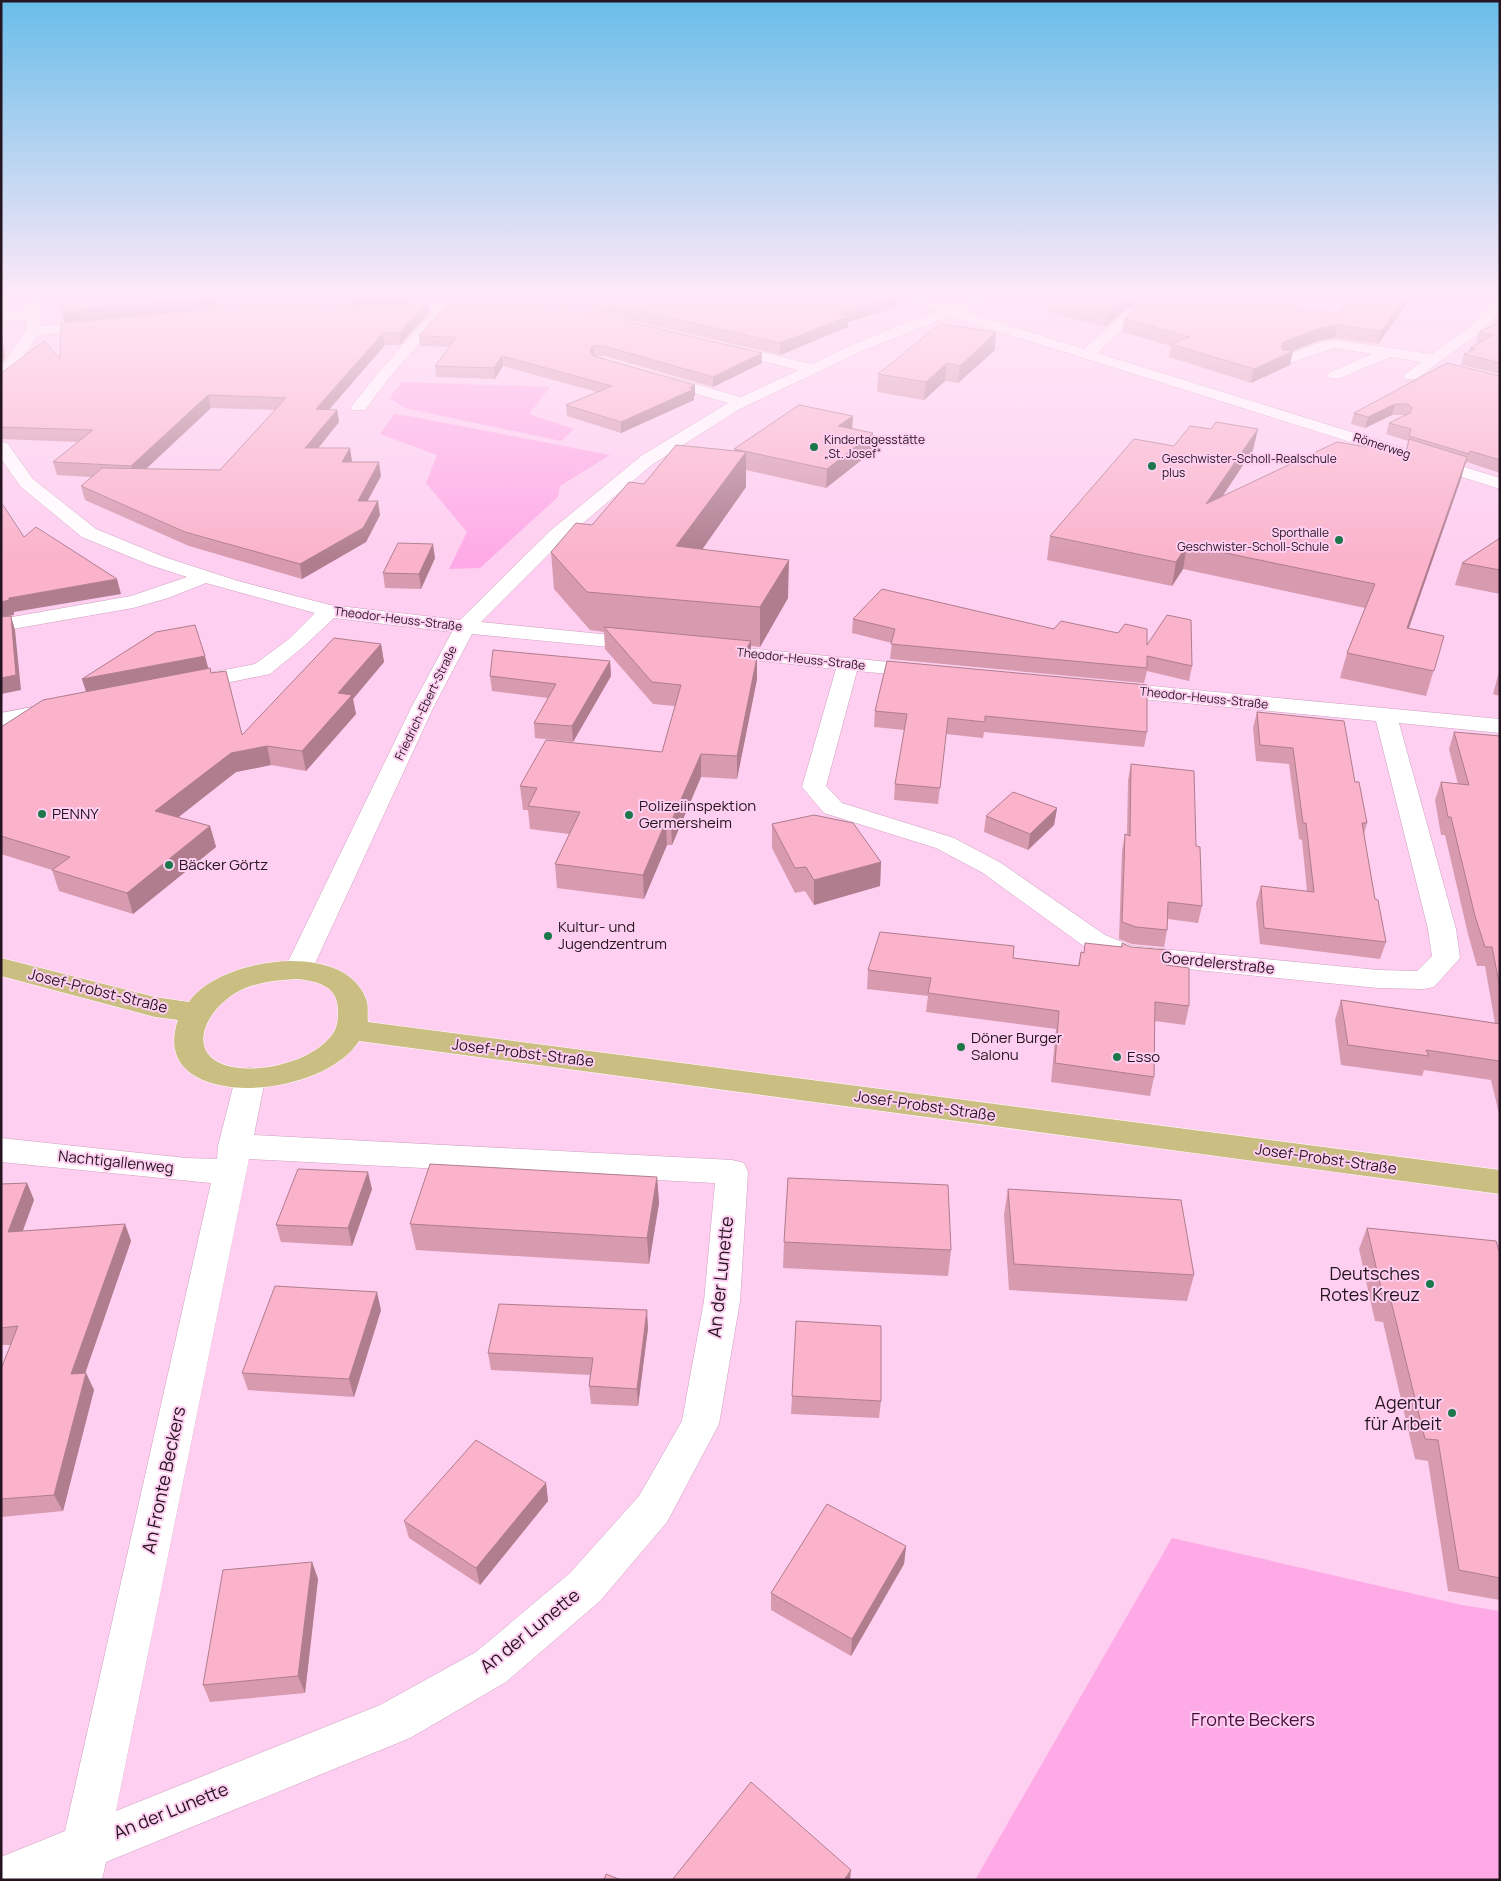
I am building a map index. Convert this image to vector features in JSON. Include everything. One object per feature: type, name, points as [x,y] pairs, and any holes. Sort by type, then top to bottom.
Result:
[{"type":"main road","name":"Josef-Probst-Straße","points":[[1,967],[155,1007],[195,1013]]},
{"type":"main road","points":[[298,970],[321,974],[340,983],[351,996],[355,1012],[350,1030],[339,1046],[321,1060],[299,1070],[275,1077],[250,1079],[223,1076],[202,1065],[189,1050],[187,1032],[195,1013],[209,998],[228,985],[251,976],[274,971],[298,970]]},
{"type":"main road","name":"Josef-Probst-Straße","points":[[350,1030],[1500,1182]]},
{"type":"street","points":[[359,407],[378,383]]},
{"type":"street","points":[[674,383],[743,402]]},
{"type":"street","name":"Friedrich-Ebert-Straße","points":[[298,970],[423,706],[465,627],[557,534],[628,475],[688,433],[781,383]]},
{"type":"street","name":"Römerweg","points":[[1179,383],[1500,484]]},
{"type":"street","points":[[1360,439],[1375,431]]},
{"type":"street","name":"Theodor-Heuss-Straße","points":[[1,447],[27,483],[89,533],[205,577],[329,611],[465,627],[662,646]]},
{"type":"street","points":[[1,625],[133,602],[161,594],[205,577]]},
{"type":"street","points":[[173,687],[262,668],[296,643],[329,611]]},
{"type":"street","name":"Theodor-Heuss-Straße","points":[[691,649],[947,674]]},
{"type":"street","name":"Goerdelerstraße","points":[[848,664],[814,787],[833,808],[945,842],[992,868],[1095,940],[1128,954],[1378,979],[1424,980],[1446,958],[1442,929],[1386,716]]},
{"type":"street","name":"Theodor-Heuss-Straße","points":[[1085,686],[1500,726]]},
{"type":"street","points":[[1,720],[77,706]]},
{"type":"street","name":"An Fronte Beckers","points":[[82,1863],[250,1079]]},
{"type":"street","name":"Nachtigallenweg","points":[[1,1150],[186,1170],[232,1159]]},
{"type":"street","name":"An der Lunette","points":[[3,1880],[82,1863],[394,1722],[491,1667],[585,1587],[653,1509],[700,1424],[722,1301],[732,1172],[232,1159]]},
{"type":"green space","points":[[401,383],[550,387],[529,414],[574,429],[561,441],[405,408],[389,398]]},
{"type":"green space","points":[[394,414],[610,455],[560,486],[558,497],[480,568],[449,569],[467,532],[426,483],[437,455],[380,434]]},
{"type":"green space","name":"Fronte Beckers","points":[[1172,1538],[1462,1605],[1500,1611],[1500,1880],[975,1880]]},
{"type":"building","points":[[1,383],[339,383],[316,409],[337,410],[305,448],[350,448],[342,462],[379,462],[358,501],[378,501],[363,528],[300,564],[185,532],[81,486],[102,468],[220,470],[286,398],[208,395],[131,466],[53,462],[93,430],[1,427]]},
{"type":"building","points":[[600,383],[687,383],[695,385],[689,388],[694,389],[621,422],[566,405],[612,386]]},
{"type":"building","points":[[1410,383],[1500,383],[1500,460],[1470,451],[1469,454],[1409,436],[1411,429],[1389,423],[1410,413],[1412,408],[1408,404],[1395,404],[1368,417],[1354,413]]},
{"type":"building","points":[[799,405],[853,416],[838,426],[873,433],[827,469],[734,449]]},
{"type":"building","points":[[1216,422],[1258,429],[1206,504],[1337,442],[1406,454],[1409,439],[1467,457],[1407,628],[1444,636],[1434,671],[1347,653],[1375,584],[1187,545],[1176,562],[1050,536],[1134,439],[1174,446],[1190,426],[1211,429]]},
{"type":"building","points":[[676,445],[746,452],[676,546],[789,560],[760,607],[587,592],[551,552],[576,523],[592,525],[629,482],[644,484]]},
{"type":"building","points":[[1,504],[24,537],[36,527],[117,579],[9,598],[9,600],[1,602]]},
{"type":"building","points":[[1500,538],[1500,570],[1462,563]]},
{"type":"building","points":[[398,543],[433,544],[419,574],[383,573]]},
{"type":"building","points":[[882,589],[1054,629],[1061,621],[1118,633],[1125,624],[1147,629],[1147,645],[1167,615],[1191,620],[1192,666],[1147,656],[1147,668],[891,644],[895,629],[853,619]]},
{"type":"building","points":[[11,616],[16,675],[1,678],[1,617]]},
{"type":"building","points":[[195,625],[205,656],[82,679],[156,632]]},
{"type":"building","points":[[604,627],[751,641],[742,656],[757,657],[737,756],[701,754],[671,822],[666,821],[643,875],[555,864],[580,812],[528,806],[537,788],[520,786],[546,740],[662,752],[681,685],[652,682]]},
{"type":"building","points":[[334,638],[381,644],[338,693],[352,695],[302,751],[267,746],[231,753],[155,811],[210,826],[127,893],[52,870],[70,857],[1,836],[1,727],[43,700],[210,668],[211,673],[226,671],[242,735]]},
{"type":"building","points":[[493,650],[610,661],[572,726],[534,723],[556,684],[490,676]]},
{"type":"building","points":[[887,661],[1147,685],[1147,732],[985,716],[985,722],[948,718],[940,788],[895,784],[907,714],[875,711]]},
{"type":"building","points":[[1257,712],[1344,721],[1355,782],[1359,782],[1367,823],[1362,823],[1375,899],[1378,900],[1386,942],[1264,928],[1261,886],[1314,892],[1306,823],[1303,823],[1293,748],[1260,745]]},
{"type":"building","points":[[1454,732],[1500,736],[1500,988],[1492,947],[1485,947],[1475,916],[1451,817],[1448,817],[1441,782],[1469,785]]},
{"type":"building","points":[[1131,764],[1194,771],[1196,846],[1200,847],[1202,906],[1168,902],[1167,930],[1136,927],[1122,922],[1125,834],[1130,836]]},
{"type":"building","points":[[1013,792],[1057,808],[1030,834],[986,816]]},
{"type":"building","points":[[814,815],[853,823],[881,862],[814,880],[806,867],[795,868],[772,824]]},
{"type":"building","points":[[880,932],[1014,946],[1013,958],[1079,966],[1081,952],[1084,953],[1085,943],[1122,947],[1122,943],[1131,947],[1167,950],[1166,965],[1189,968],[1189,1006],[1155,1002],[1154,1077],[1055,1063],[1059,1011],[928,993],[931,978],[868,970]]},
{"type":"building","points":[[1341,1000],[1500,1024],[1500,1063],[1499,1061],[1426,1050],[1429,1056],[1348,1045]]},
{"type":"building","points":[[430,1164],[657,1177],[647,1238],[410,1224]]},
{"type":"building","points":[[298,1169],[368,1172],[348,1228],[276,1225]]},
{"type":"building","points":[[788,1178],[948,1185],[951,1250],[784,1242]]},
{"type":"building","points":[[27,1183],[8,1232],[125,1224],[71,1374],[86,1373],[54,1495],[1,1499],[1,1369],[18,1326],[1,1328],[1,1184]]},
{"type":"building","points":[[1008,1189],[1181,1200],[1194,1275],[1014,1264]]},
{"type":"building","points":[[1367,1228],[1496,1241],[1500,1254],[1500,1578],[1459,1570],[1438,1440],[1425,1439],[1391,1301],[1384,1301]]},
{"type":"building","points":[[275,1286],[377,1292],[349,1379],[242,1373]]},
{"type":"building","points":[[499,1304],[647,1310],[637,1389],[589,1386],[593,1358],[488,1353]]},
{"type":"building","points":[[796,1321],[881,1326],[881,1401],[792,1396]]},
{"type":"building","points":[[476,1440],[546,1483],[476,1568],[404,1521]]},
{"type":"building","points":[[827,1504],[906,1546],[852,1639],[771,1593]]},
{"type":"building","points":[[312,1562],[298,1676],[203,1685],[223,1570]]},
{"type":"building","points":[[751,1782],[851,1870],[844,1880],[672,1880]]},
{"type":"building","points":[[606,1874],[621,1880],[604,1880]]},
{"type":"place","name":"Kindertagesstätte „St. Josef“","points":[[814,447]]},
{"type":"place","name":"Geschwister-Scholl-Realschule plus","points":[[1152,466]]},
{"type":"place","name":"Sporthalle Geschwister-Scholl-Schule","points":[[1339,540]]},
{"type":"place","name":"PENNY","points":[[42,814]]},
{"type":"place","name":"Polizeiinspektion Germersheim","points":[[629,815]]},
{"type":"place","name":"Bäcker Görtz","points":[[169,865]]},
{"type":"place","name":"Kultur- und Jugendzentrum","points":[[548,936]]},
{"type":"place","name":"Döner Burger Salonu","points":[[961,1047]]},
{"type":"place","name":"Esso","points":[[1117,1057]]},
{"type":"place","name":"Deutsches Rotes Kreuz","points":[[1430,1284]]},
{"type":"place","name":"Agentur für Arbeit","points":[[1452,1413]]}]
